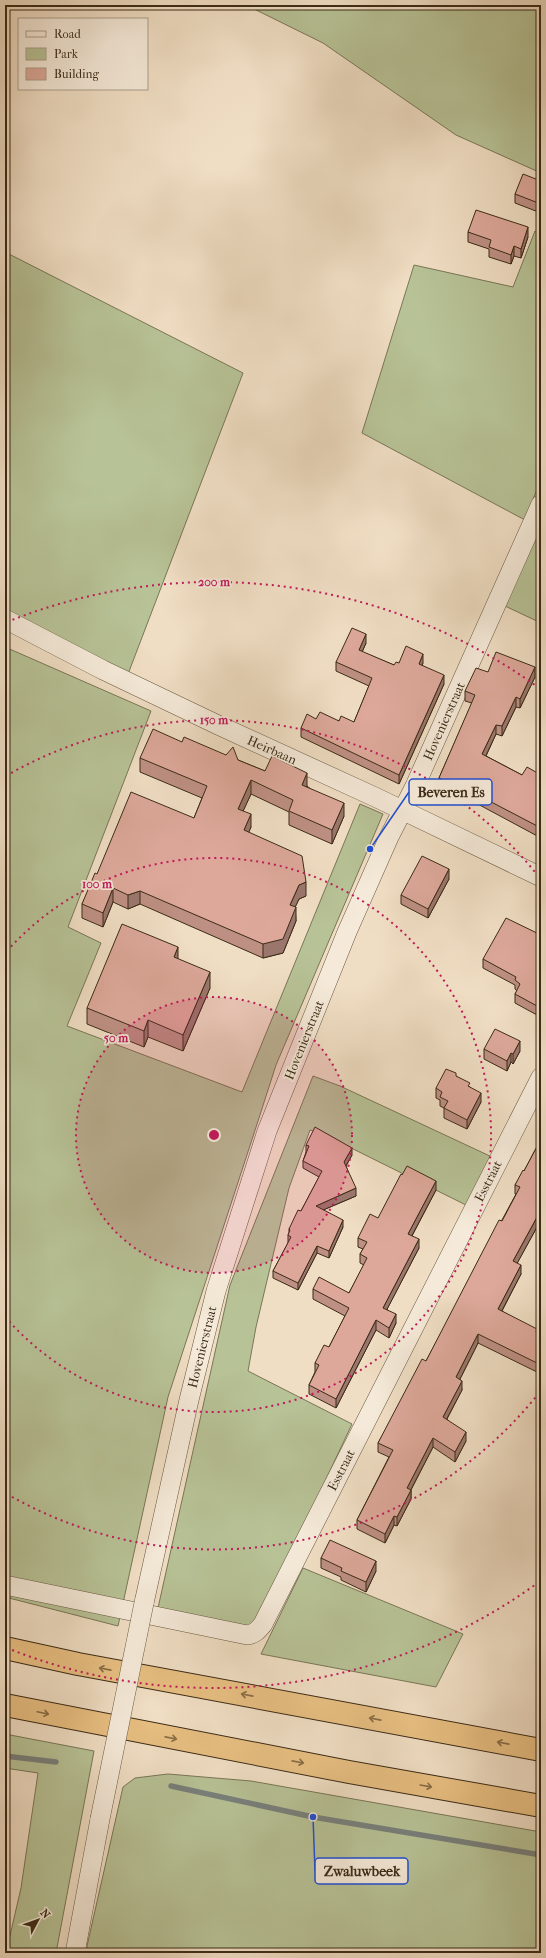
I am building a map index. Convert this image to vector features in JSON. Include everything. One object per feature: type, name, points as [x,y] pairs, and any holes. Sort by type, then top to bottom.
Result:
[{"type":"highway","points":[[5,1648],[78,1664],[541,1750]]},
{"type":"highway","points":[[5,1705],[349,1772],[541,1806]]},
{"type":"street","name":"Hovenierstraat","points":[[75,1953],[100,1819],[144,1603],[189,1400],[216,1291],[267,1131],[347,932],[541,504]]},
{"type":"street","name":"Heirbaan","points":[[5,619],[103,670],[541,877]]},
{"type":"street","name":"Esstraat","points":[[5,1585],[247,1636],[254,1634],[263,1624],[541,1077]]},
{"type":"green space","points":[[246,5],[533,5],[541,8],[541,173],[456,135],[323,43]]},
{"type":"green space","points":[[535,231],[541,233],[541,479],[525,520],[362,433],[414,265],[513,287]]},
{"type":"green space","points":[[5,252],[243,373],[128,674],[5,616]]},
{"type":"green space","points":[[541,520],[541,623],[505,606]]},
{"type":"green space","points":[[5,647],[151,711],[68,927],[101,943],[67,1026],[242,1092],[360,804],[383,814],[276,1065],[168,1397],[118,1626],[5,1597]]},
{"type":"green space","points":[[313,1076],[340,1086],[492,1157],[468,1206],[329,1137],[310,1130],[289,1188],[256,1327],[248,1371],[352,1424],[257,1626],[253,1630],[158,1608],[230,1285]]},
{"type":"green space","points":[[303,1568],[463,1634],[436,1687],[261,1654]]},
{"type":"green space","points":[[5,1734],[94,1751],[56,1953],[6,1953],[21,1888],[38,1773],[5,1768]]},
{"type":"green space","points":[[168,1774],[251,1781],[541,1832],[541,1953],[89,1953],[87,1946],[123,1787],[135,1778]]},
{"type":"building","points":[[523,174],[541,181],[541,204],[515,194]]},
{"type":"building","points":[[476,210],[528,227],[521,249],[514,246],[511,255],[489,247],[491,240],[468,232]]},
{"type":"building","points":[[352,628],[366,634],[359,650],[394,665],[396,662],[399,663],[406,646],[423,654],[419,664],[444,675],[399,775],[301,728],[307,714],[316,719],[320,712],[339,721],[341,716],[354,722],[372,678],[336,662]]},
{"type":"building","points":[[496,652],[535,667],[520,699],[516,697],[502,726],[496,725],[482,754],[522,775],[527,767],[541,775],[541,828],[474,793],[439,778],[475,695],[465,691],[476,668],[488,672]]},
{"type":"building","points":[[153,729],[182,742],[184,737],[226,755],[233,747],[238,760],[265,771],[272,756],[307,773],[302,785],[344,803],[332,830],[289,811],[293,800],[251,780],[238,809],[251,814],[244,830],[302,856],[306,882],[299,885],[290,905],[296,907],[283,939],[263,944],[140,891],[128,895],[113,888],[103,913],[82,904],[95,873],[97,874],[131,792],[194,818],[207,786],[140,758]]},
{"type":"building","points":[[422,856],[449,869],[428,909],[401,895]]},
{"type":"building","points":[[506,918],[541,935],[541,999],[537,1006],[515,994],[520,984],[515,980],[516,977],[483,959]]},
{"type":"building","points":[[122,924],[178,947],[174,957],[210,972],[183,1035],[148,1020],[144,1031],[87,1008]]},
{"type":"building","points":[[495,1029],[520,1041],[513,1054],[511,1053],[507,1061],[484,1049]]},
{"type":"building","points":[[446,1069],[456,1073],[456,1076],[470,1083],[468,1086],[481,1093],[467,1120],[444,1108],[448,1101],[440,1097],[442,1092],[436,1088]]},
{"type":"building","points":[[315,1127],[352,1148],[344,1162],[356,1188],[316,1206],[343,1220],[329,1251],[317,1246],[298,1283],[273,1271],[291,1237],[288,1235],[289,1229],[298,1210],[301,1211],[322,1171],[303,1161],[309,1146],[306,1145]]},
{"type":"building","points":[[541,1139],[541,1220],[537,1217],[513,1261],[521,1265],[498,1309],[537,1329],[536,1332],[541,1335],[541,1360],[539,1364],[478,1334],[456,1377],[462,1381],[443,1417],[466,1432],[455,1452],[433,1438],[407,1488],[411,1490],[397,1517],[394,1516],[385,1534],[357,1520],[393,1450],[378,1443],[422,1359],[426,1361],[499,1220],[502,1221],[520,1187],[515,1185]]},
{"type":"building","points":[[407,1166],[436,1181],[408,1234],[419,1239],[383,1308],[396,1314],[389,1328],[376,1320],[336,1399],[309,1385],[319,1365],[315,1363],[324,1345],[329,1347],[349,1308],[313,1289],[319,1277],[349,1293],[367,1258],[360,1254],[367,1242],[358,1238],[370,1214],[378,1218],[401,1174],[402,1175]]},
{"type":"building","points":[[330,1540],[376,1561],[366,1582],[341,1571],[342,1568],[321,1558]]},
{"type":"waterway","points":[[5,1756],[56,1762]]},
{"type":"waterway","points":[[171,1786],[313,1817],[541,1855]]},
{"type":"place","name":"Beveren Es","points":[[370,849]]},
{"type":"place","name":"Zwaluwbeek","points":[[313,1817]]}]
